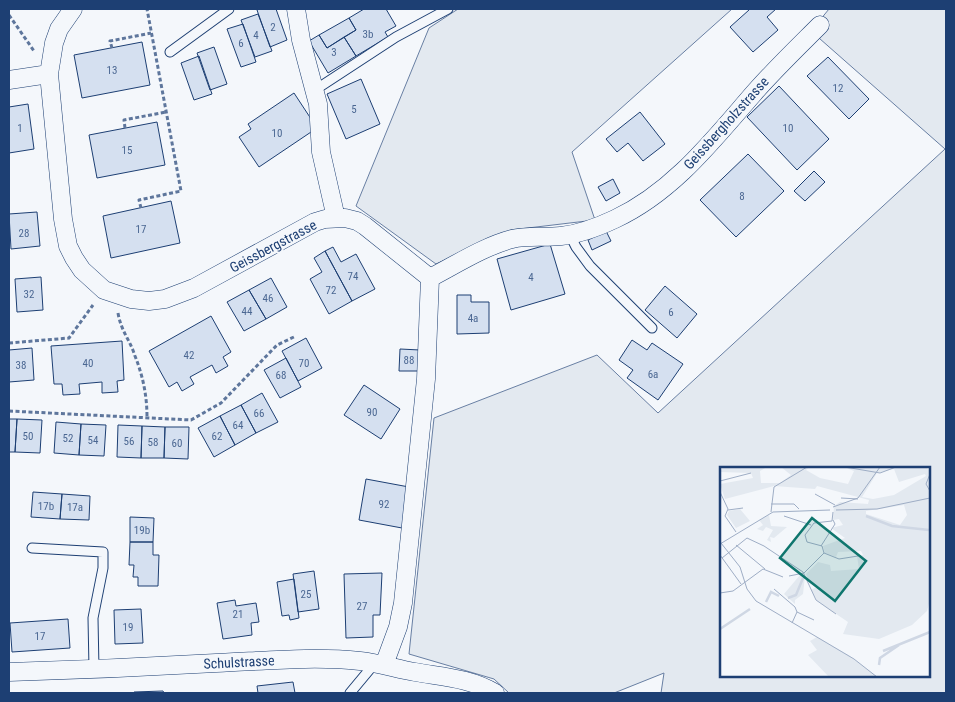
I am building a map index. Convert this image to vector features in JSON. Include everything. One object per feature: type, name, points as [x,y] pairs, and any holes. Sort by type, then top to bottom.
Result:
[{"type":"street","points":[[73,9],[65,18],[56,36],[50,59],[49,74],[63,220],[68,246],[82,270],[110,292]]},
{"type":"street","points":[[296,9],[301,40],[315,90],[321,152],[336,218]]},
{"type":"street","name":"Geissbergholzstrasse","points":[[430,278],[510,240],[532,236],[570,235],[595,228],[625,214],[651,198],[681,173],[715,139],[774,71],[820,24]]},
{"type":"street","points":[[9,80],[49,74]]},
{"type":"street","name":"Geissbergstrasse","points":[[110,292],[149,301],[179,295],[304,228],[325,219],[336,218],[357,221],[365,226],[430,278]]},
{"type":"street","points":[[379,664],[398,627],[403,603],[426,379],[430,278]]},
{"type":"street","name":"Schulstrasse","points":[[9,672],[94,670],[306,659],[350,660],[468,681],[495,693]]},
{"type":"lane","points":[[170,52],[228,9]]},
{"type":"lane","points":[[315,90],[396,37],[448,9]]},
{"type":"lane","points":[[570,235],[590,266],[652,328]]},
{"type":"lane","points":[[32,548],[103,552],[103,568],[93,618],[94,670]]},
{"type":"lane","points":[[350,693],[379,664]]},
{"type":"path","points":[[141,208],[139,200],[181,191],[147,9]]},
{"type":"path","points":[[9,15],[49,74]]},
{"type":"path","points":[[112,48],[110,41],[152,33]]},
{"type":"path","points":[[125,128],[124,120],[166,112]]},
{"type":"path","points":[[9,343],[69,338],[110,292]]},
{"type":"path","points":[[110,292],[120,326],[135,355],[147,399],[147,417]]},
{"type":"path","points":[[9,411],[191,420],[222,403],[277,345],[296,336]]},
{"type":"shaded area","points":[[458,9],[732,9],[572,152],[595,220],[511,230],[436,264],[356,206],[429,28]]},
{"type":"shaded area","points":[[829,9],[946,9],[946,693],[661,693],[664,673],[614,693],[509,693],[494,679],[409,654],[434,418],[597,355],[658,413],[945,149],[811,31]]},
{"type":"building","points":[[276,9],[287,40],[270,47],[257,10]]},
{"type":"building","points":[[364,9],[386,9],[396,26],[385,32],[388,37],[356,56],[344,37],[356,30],[349,18]]},
{"type":"building","points":[[748,9],[776,9],[767,17],[778,30],[753,52],[730,27]]},
{"type":"building","points":[[258,14],[272,51],[255,57],[241,20]]},
{"type":"building","points":[[349,18],[356,30],[327,48],[319,35]]},
{"type":"building","points":[[243,24],[256,62],[241,67],[227,29]]},
{"type":"building","points":[[319,35],[327,48],[344,37],[356,56],[328,73],[309,41]]},
{"type":"building","points":[[142,42],[150,85],[82,98],[74,55]]},
{"type":"building","points":[[214,47],[227,84],[210,90],[197,53]]},
{"type":"building","points":[[199,56],[212,94],[194,100],[181,63]]},
{"type":"building","points":[[828,57],[869,99],[849,119],[807,76]]},
{"type":"building","points":[[361,79],[380,124],[346,139],[327,94]]},
{"type":"building","points":[[779,86],[829,139],[797,170],[747,117]]},
{"type":"building","points":[[294,93],[317,128],[259,167],[239,137],[251,129],[248,124]]},
{"type":"building","points":[[28,104],[34,149],[9,153],[9,107]]},
{"type":"building","points":[[640,112],[665,144],[643,161],[628,143],[617,152],[606,139]]},
{"type":"building","points":[[157,122],[165,165],[97,178],[89,135]]},
{"type":"building","points":[[748,154],[784,191],[736,237],[700,200]]},
{"type":"building","points":[[814,171],[825,182],[805,201],[794,191]]},
{"type":"building","points":[[613,179],[620,193],[606,201],[598,187]]},
{"type":"building","points":[[171,201],[180,243],[111,258],[103,216]]},
{"type":"building","points":[[37,212],[40,246],[11,249],[9,214]]},
{"type":"building","points":[[606,231],[611,241],[592,250],[588,240]]},
{"type":"building","points":[[550,244],[565,294],[511,310],[497,259]]},
{"type":"building","points":[[333,247],[341,262],[356,254],[375,289],[352,301],[325,251]]},
{"type":"building","points":[[325,251],[352,301],[329,314],[310,279],[322,272],[314,258]]},
{"type":"building","points":[[41,277],[43,310],[17,312],[15,279]]},
{"type":"building","points":[[271,278],[287,307],[266,319],[249,290]]},
{"type":"building","points":[[665,286],[697,314],[677,338],[645,310]]},
{"type":"building","points":[[249,290],[266,319],[244,331],[227,302]]},
{"type":"building","points":[[457,295],[471,295],[471,302],[489,302],[489,333],[457,334]]},
{"type":"building","points":[[211,316],[231,352],[223,357],[228,366],[216,373],[212,365],[190,377],[194,384],[182,391],[177,382],[169,387],[149,351]]},
{"type":"building","points":[[306,338],[322,368],[298,381],[282,351]]},
{"type":"building","points":[[632,340],[647,350],[652,343],[683,364],[658,400],[627,378],[633,370],[619,360]]},
{"type":"building","points":[[122,341],[124,380],[117,381],[118,392],[102,393],[102,382],[79,384],[80,394],[63,395],[62,384],[54,384],[51,346]]},
{"type":"building","points":[[32,348],[34,380],[9,382],[9,350]]},
{"type":"building","points":[[400,349],[420,350],[419,371],[399,371]]},
{"type":"building","points":[[286,358],[301,387],[280,398],[264,370]]},
{"type":"building","points":[[364,385],[400,409],[381,439],[344,415]]},
{"type":"building","points":[[262,393],[278,422],[256,433],[241,405]]},
{"type":"building","points":[[241,405],[256,433],[235,445],[220,416]]},
{"type":"building","points":[[220,416],[235,445],[214,457],[198,428]]},
{"type":"building","points":[[9,419],[17,419],[15,452],[9,452]]},
{"type":"building","points":[[17,419],[42,420],[40,453],[15,452]]},
{"type":"building","points":[[56,422],[81,424],[79,455],[54,453]]},
{"type":"building","points":[[81,424],[106,425],[104,456],[79,455]]},
{"type":"building","points":[[118,425],[142,426],[141,458],[117,457]]},
{"type":"building","points":[[142,426],[165,427],[164,458],[141,458]]},
{"type":"building","points":[[165,427],[189,427],[188,459],[164,458]]},
{"type":"building","points":[[366,479],[409,487],[402,528],[359,520]]},
{"type":"building","points":[[33,492],[62,494],[60,519],[31,517]]},
{"type":"building","points":[[62,494],[90,496],[89,520],[60,519]]},
{"type":"building","points":[[130,517],[154,518],[153,542],[130,542]]},
{"type":"building","points":[[130,542],[153,542],[153,555],[159,555],[158,586],[138,586],[138,577],[133,577],[134,565],[129,565]]},
{"type":"building","points":[[314,571],[319,609],[298,612],[293,574]]},
{"type":"building","points":[[382,573],[380,615],[373,615],[373,637],[346,638],[344,574]]},
{"type":"building","points":[[294,579],[299,618],[290,620],[289,615],[282,616],[277,582]]},
{"type":"building","points":[[235,600],[236,606],[256,603],[259,622],[251,623],[252,635],[223,639],[217,603]]},
{"type":"building","points":[[141,609],[143,643],[115,644],[114,610]]},
{"type":"building","points":[[68,619],[70,648],[12,652],[10,623]]},
{"type":"building","points":[[293,682],[295,693],[258,693],[257,686]]},
{"type":"building","points":[[163,691],[164,693],[134,693],[134,692]]}]
